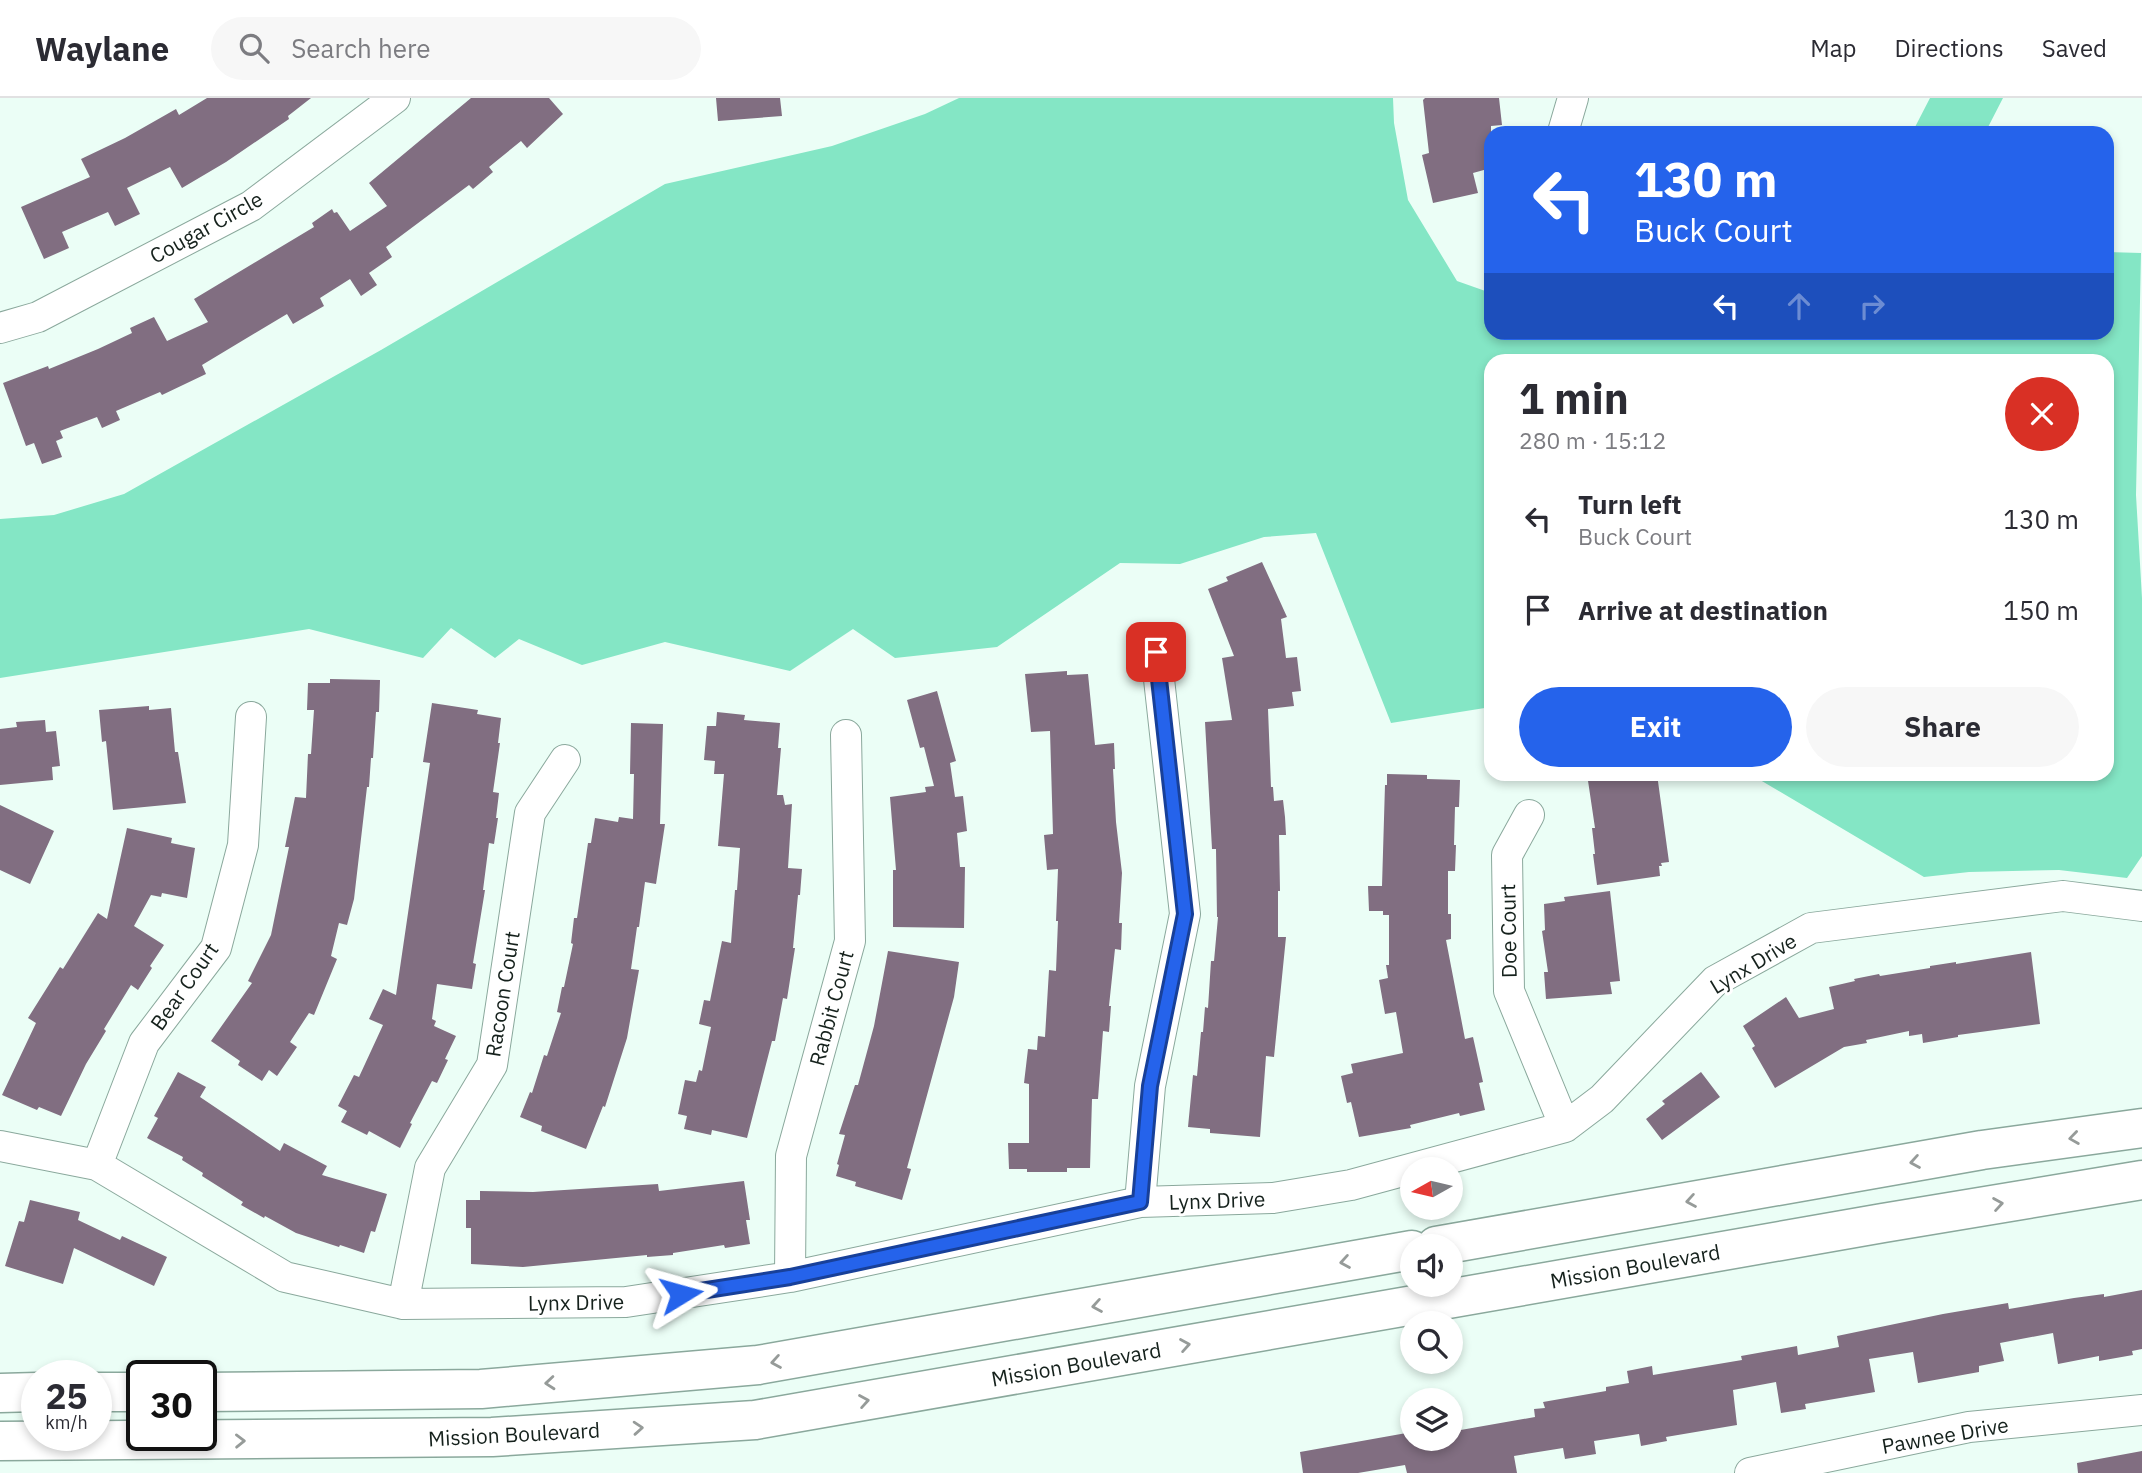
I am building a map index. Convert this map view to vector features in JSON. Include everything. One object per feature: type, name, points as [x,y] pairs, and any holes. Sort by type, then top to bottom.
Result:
[{"type":"main road","points":[[1463,1241],[1982,1150],[2142,1128]]},
{"type":"main road","name":"Mission Boulevard","points":[[0,1441],[492,1437],[755,1420],[1855,1227],[2142,1180]]},
{"type":"main road","points":[[217,1392],[481,1389],[758,1365],[1400,1252]]},
{"type":"main road","points":[[0,1393],[21,1392]]},
{"type":"street","name":"Cougar Circle","points":[[0,328],[38,317],[251,206],[395,98]]},
{"type":"street","points":[[1565,126],[1573,98]]},
{"type":"street","points":[[1140,1202],[1150,1086],[1185,914],[1156,652]]},
{"type":"street","name":"Bear Court","points":[[97,1165],[144,1043],[216,948],[243,845],[251,717]]},
{"type":"street","name":"Rabbit Court","points":[[790,1277],[791,1156],[850,942],[846,735]]},
{"type":"street","name":"Racoon Court","points":[[403,1304],[430,1168],[492,1065],[530,813],[565,760]]},
{"type":"street","name":"Doe Court","points":[[1529,815],[1507,855],[1509,990],[1565,1127]]},
{"type":"street","name":"Lynx Drive","points":[[0,1146],[97,1165],[285,1277],[403,1304],[626,1302],[790,1277],[1140,1202],[1273,1198],[1351,1185],[1565,1127],[1602,1099],[1715,981],[1811,928],[2063,896],[2142,906]]},
{"type":"street","name":"Pawnee Drive","points":[[1749,1473],[1969,1427],[2142,1410]]},
{"type":"green space","points":[[959,98],[1393,98],[1394,123],[1408,200],[1457,281],[1484,291],[1484,340],[2114,340],[2114,252],[2141,253],[2136,495],[2142,598],[2142,856],[2127,878],[2059,870],[1969,872],[1924,877],[1762,781],[2114,781],[2114,354],[1484,354],[1484,708],[1391,723],[1316,533],[1264,537],[1180,564],[1120,563],[997,647],[895,658],[853,629],[790,671],[665,642],[582,665],[519,639],[495,658],[451,628],[423,658],[309,629],[0,678],[0,519],[54,515],[124,494],[381,350],[665,184],[832,146],[925,114]]},
{"type":"green space","points":[[1930,98],[2003,98],[1989,126],[1916,126]]},
{"type":"building","points":[[207,98],[311,98],[288,116],[289,119],[182,188],[170,167],[127,188],[140,214],[115,226],[108,212],[62,232],[69,248],[44,259],[21,207],[90,177],[81,159],[176,109],[179,115]]},
{"type":"building","points":[[471,98],[549,98],[563,114],[527,148],[521,141],[489,167],[493,172],[473,189],[469,185],[386,247],[392,257],[369,273],[377,285],[361,296],[350,279],[320,298],[324,306],[293,324],[287,314],[202,365],[206,374],[162,395],[160,392],[116,411],[120,420],[102,428],[97,417],[60,431],[63,438],[56,441],[62,457],[42,464],[34,443],[26,446],[3,383],[48,366],[49,369],[98,349],[132,333],[130,328],[154,317],[167,341],[208,322],[194,299],[314,227],[312,223],[332,209],[350,231],[387,206],[369,183]]},
{"type":"building","points":[[716,98],[780,98],[782,116],[718,121]]},
{"type":"building","points":[[1499,98],[1502,125],[1484,126],[1484,170],[1473,173],[1478,193],[1433,203],[1422,155],[1429,153],[1423,100]]},
{"type":"building","points":[[1262,562],[1287,617],[1281,619],[1286,658],[1297,657],[1301,691],[1292,692],[1294,706],[1268,709],[1271,787],[1274,801],[1283,800],[1285,817],[1286,835],[1279,835],[1278,937],[1286,937],[1274,1057],[1266,1056],[1260,1137],[1210,1133],[1210,1129],[1188,1127],[1193,1075],[1197,1076],[1205,1007],[1208,1008],[1211,961],[1214,961],[1218,917],[1216,849],[1212,849],[1205,722],[1232,720],[1222,658],[1234,656],[1208,589],[1228,581],[1226,577]]},
{"type":"building","points":[[1067,671],[1067,675],[1088,674],[1095,745],[1114,743],[1116,822],[1122,873],[1119,923],[1122,923],[1121,950],[1115,949],[1109,1032],[1103,1031],[1098,1099],[1092,1099],[1090,1168],[1067,1168],[1067,1172],[1027,1172],[1027,1169],[1009,1169],[1008,1143],[1029,1143],[1029,1084],[1024,1083],[1028,1049],[1037,1050],[1038,1036],[1045,1037],[1049,970],[1056,971],[1058,869],[1047,870],[1044,835],[1053,834],[1050,731],[1031,732],[1025,674]]},
{"type":"building","points":[[330,679],[380,680],[379,712],[376,712],[373,758],[354,899],[347,925],[339,923],[331,956],[337,959],[314,1015],[309,1013],[290,1042],[297,1047],[277,1076],[269,1070],[262,1081],[238,1065],[240,1061],[211,1041],[252,983],[248,981],[271,935],[289,847],[285,847],[295,797],[306,798],[314,710],[307,710],[308,683],[330,683]]},
{"type":"building","points":[[937,691],[956,761],[950,763],[955,797],[963,796],[967,831],[957,833],[960,867],[965,867],[964,928],[893,927],[893,870],[896,870],[890,797],[926,792],[925,787],[934,786],[924,747],[920,748],[907,700]]},
{"type":"building","points":[[432,703],[478,710],[477,714],[501,718],[493,792],[499,793],[498,818],[494,844],[489,843],[472,989],[437,984],[432,1019],[436,1021],[434,1026],[456,1036],[437,1083],[432,1081],[400,1148],[369,1131],[367,1135],[341,1122],[347,1111],[338,1106],[354,1075],[359,1077],[383,1025],[369,1019],[383,989],[396,995],[430,763],[423,762]]},
{"type":"building","points":[[149,706],[149,710],[171,708],[175,752],[178,752],[186,803],[113,810],[106,741],[102,742],[99,710]]},
{"type":"building","points":[[717,712],[745,715],[744,720],[780,723],[777,795],[783,795],[785,805],[792,804],[788,868],[802,869],[795,948],[787,999],[783,998],[775,1041],[772,1041],[747,1138],[712,1130],[711,1135],[684,1129],[687,1116],[678,1114],[685,1080],[696,1082],[699,1070],[702,1071],[711,1027],[699,1024],[704,1000],[710,1001],[722,941],[731,943],[737,890],[740,848],[718,846],[724,774],[714,774],[715,761],[704,760],[707,726],[716,726]]},
{"type":"building","points":[[45,720],[46,732],[56,731],[60,766],[52,767],[53,780],[0,785],[0,729],[17,727],[16,722]]},
{"type":"building","points":[[631,723],[663,724],[660,824],[665,824],[656,884],[645,882],[637,927],[631,969],[639,970],[627,1038],[605,1107],[603,1106],[586,1149],[541,1131],[542,1126],[520,1117],[530,1092],[532,1093],[544,1055],[547,1056],[561,1013],[557,1012],[573,944],[574,918],[577,918],[588,843],[591,843],[595,818],[618,822],[619,817],[633,819]]},
{"type":"building","points":[[1387,774],[1427,775],[1427,779],[1460,780],[1459,807],[1455,807],[1455,871],[1448,871],[1451,939],[1446,940],[1465,1039],[1473,1037],[1483,1082],[1479,1083],[1485,1110],[1460,1116],[1459,1113],[1410,1125],[1411,1128],[1359,1137],[1351,1102],[1347,1103],[1341,1076],[1353,1073],[1351,1064],[1403,1053],[1396,1012],[1385,1014],[1379,980],[1388,978],[1386,965],[1389,965],[1389,915],[1383,915],[1383,911],[1369,911],[1368,886],[1382,886]]},
{"type":"building","points":[[1588,781],[1658,781],[1669,862],[1659,866],[1660,876],[1597,885],[1592,828],[1595,828]]},
{"type":"building","points":[[0,805],[54,831],[30,884],[0,870]]},
{"type":"building","points":[[127,828],[172,838],[171,843],[195,848],[187,898],[162,893],[161,897],[151,895],[134,926],[164,945],[150,966],[152,968],[138,990],[131,985],[104,1029],[106,1031],[86,1064],[61,1116],[39,1107],[37,1110],[2,1095],[36,1023],[28,1018],[98,913],[107,919]]},
{"type":"building","points":[[1610,891],[1620,981],[1610,982],[1612,994],[1546,999],[1544,972],[1548,972],[1542,931],[1545,930],[1544,904],[1565,901],[1564,897]]},
{"type":"building","points":[[888,951],[959,962],[954,997],[907,1168],[911,1169],[902,1200],[855,1186],[856,1182],[836,1176],[845,1135],[839,1134],[855,1085],[858,1085],[874,1026]]},
{"type":"building","points":[[2031,952],[2040,1024],[1958,1035],[1923,1043],[1922,1034],[1909,1036],[1909,1031],[1866,1040],[1867,1043],[1844,1047],[1775,1088],[1743,1026],[1786,997],[1799,1018],[1834,1009],[1829,987],[1855,981],[1854,979]]},
{"type":"building","points":[[178,1072],[206,1087],[200,1097],[280,1151],[284,1143],[327,1166],[322,1175],[387,1194],[375,1232],[371,1231],[364,1253],[296,1233],[265,1216],[264,1218],[241,1205],[243,1202],[202,1176],[203,1173],[182,1160],[183,1157],[147,1138],[158,1118],[154,1116]]},
{"type":"building","points":[[1701,1072],[1720,1097],[1662,1140],[1646,1119],[1665,1104],[1662,1101]]},
{"type":"building","points":[[744,1181],[750,1220],[746,1220],[750,1244],[725,1248],[724,1245],[673,1255],[523,1267],[471,1264],[471,1228],[466,1228],[466,1200],[480,1200],[480,1191],[533,1192],[658,1184],[659,1191]]},
{"type":"building","points":[[30,1200],[80,1212],[78,1220],[120,1240],[122,1236],[167,1257],[154,1286],[74,1248],[63,1284],[5,1266],[19,1221],[24,1222]]},
{"type":"building","points":[[2142,1290],[2142,1349],[2132,1351],[2133,1355],[2099,1361],[2099,1356],[2058,1364],[2053,1333],[2000,1343],[2004,1361],[1979,1366],[1979,1372],[1918,1383],[1913,1352],[1869,1359],[1875,1392],[1805,1404],[1806,1409],[1781,1413],[1776,1382],[1733,1390],[1737,1425],[1666,1437],[1667,1441],[1641,1446],[1639,1434],[1594,1441],[1596,1454],[1565,1459],[1563,1448],[1514,1456],[1517,1473],[1407,1473],[1405,1465],[1358,1473],[1303,1473],[1300,1452],[1400,1434],[1400,1451],[1463,1451],[1463,1430],[1535,1417],[1534,1409],[1545,1408],[1543,1402],[1606,1391],[1606,1387],[1629,1383],[1627,1371],[1652,1366],[1653,1375],[1742,1360],[1741,1356],[1797,1346],[1798,1355],[1839,1347],[1837,1336],[1943,1314],[2008,1303],[2009,1309],[2104,1294],[2104,1297]]},
{"type":"building","points":[[2142,1451],[2142,1473],[2078,1473],[2077,1463]]},
{"type":"route","points":[[681,1294],[790,1277],[1140,1202],[1150,1086],[1185,914],[1156,652]]}]
